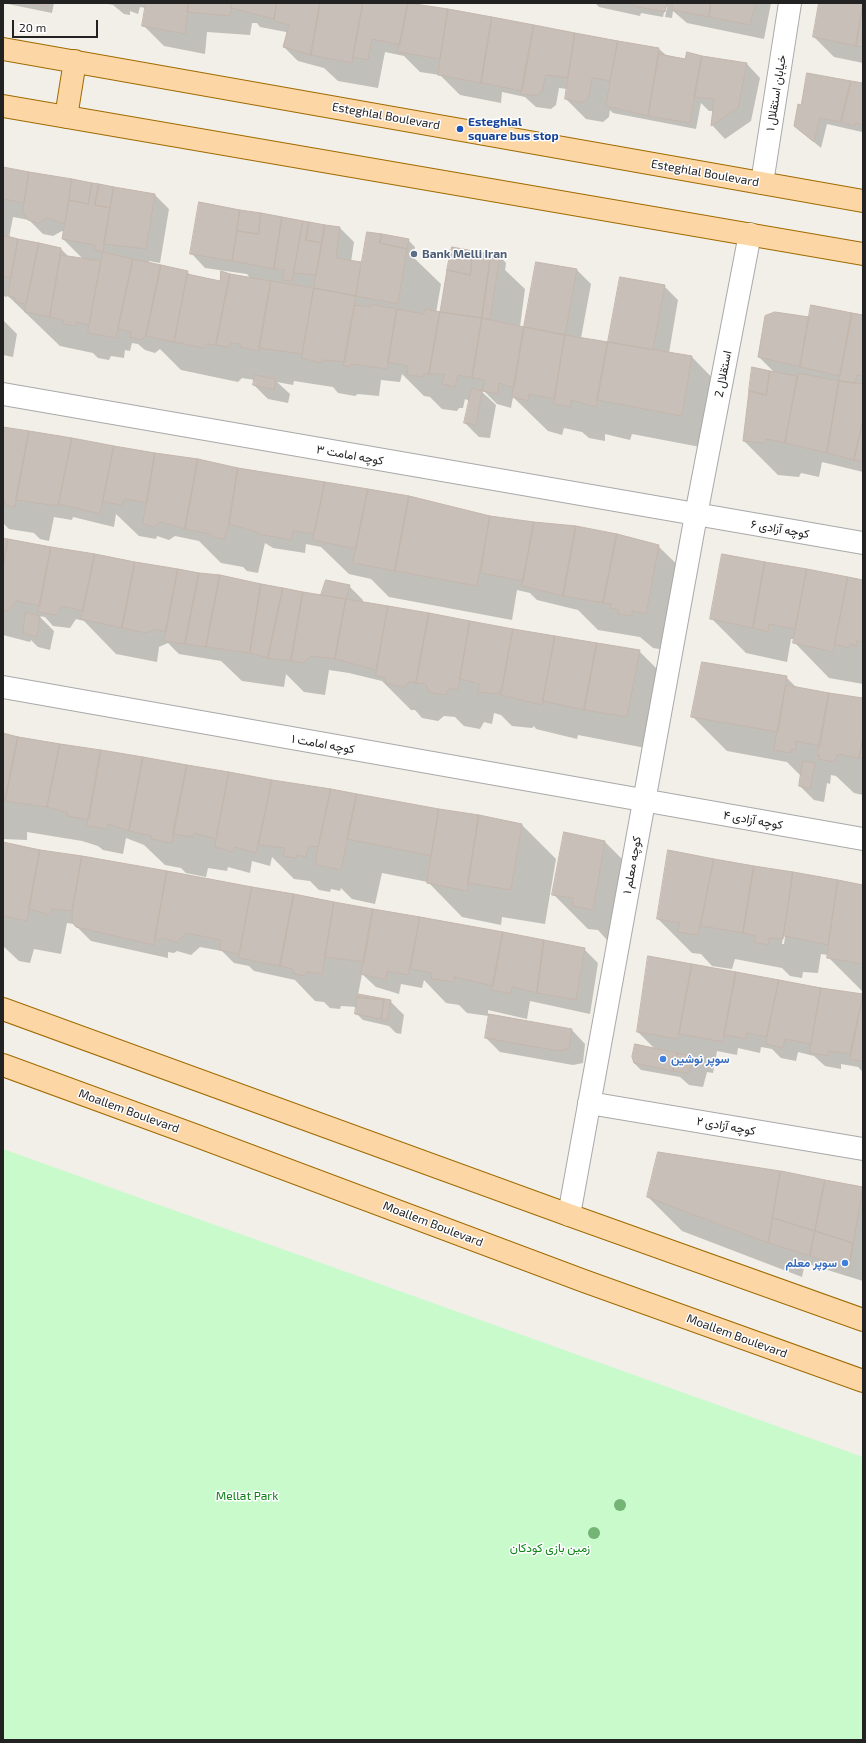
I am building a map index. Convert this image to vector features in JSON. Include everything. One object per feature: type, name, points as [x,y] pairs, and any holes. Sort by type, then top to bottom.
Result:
[{"type":"main road","name":"Esteghlal Boulevard","points":[[3,49],[863,201]]},
{"type":"main road","points":[[66,117],[75,61]]},
{"type":"main road","points":[[3,106],[863,254]]},
{"type":"main road","points":[[3,1009],[569,1215],[863,1320]]},
{"type":"main road","name":"Moallem Boulevard","points":[[3,1065],[584,1281],[863,1381]]},
{"type":"street","name":"خیابان استقلال ۱","points":[[762,183],[790,3]]},
{"type":"street","name":"استقلال 2","points":[[696,515],[750,234]]},
{"type":"street","name":"کوچه امامت ۳","points":[[3,394],[696,515]]},
{"type":"street","name":"کوچه آزادی ۶","points":[[696,515],[863,543]]},
{"type":"street","name":"کوچه معلم ۱","points":[[569,1215],[696,515]]},
{"type":"street","name":"کوچه امامت ۱","points":[[3,687],[644,800]]},
{"type":"street","name":"کوچه آزادی ۴","points":[[644,800],[863,839]]},
{"type":"street","name":"کوچه آزادی ۲","points":[[589,1103],[863,1149]]},
{"type":"green space","name":"Mellat Park","points":[[3,1149],[863,1457],[863,1740],[3,1740]]},
{"type":"building","points":[[30,3],[46,3],[46,6]]},
{"type":"building","points":[[146,3],[189,3],[185,34],[142,26]]},
{"type":"building","points":[[189,3],[232,3],[230,16],[187,12]]},
{"type":"building","points":[[232,3],[277,3],[274,19],[231,8]]},
{"type":"building","points":[[277,3],[320,3],[311,55],[283,47],[289,25],[274,21]]},
{"type":"building","points":[[320,3],[363,3],[352,63],[311,55]]},
{"type":"building","points":[[363,3],[408,3],[400,45],[372,39],[368,60],[353,57]]},
{"type":"building","points":[[408,3],[448,9],[440,59],[398,52]]},
{"type":"building","points":[[634,3],[667,3],[665,12],[634,6]]},
{"type":"building","points":[[667,3],[711,3],[709,17],[672,10],[672,4],[667,6]]},
{"type":"building","points":[[711,3],[756,3],[750,25],[709,17]]},
{"type":"building","points":[[819,3],[863,3],[856,46],[813,37]]},
{"type":"building","points":[[863,3],[863,47],[856,46]]},
{"type":"building","points":[[448,9],[492,17],[481,83],[438,75]]},
{"type":"building","points":[[492,17],[534,25],[522,91],[481,83]]},
{"type":"building","points":[[534,25],[575,33],[568,78],[546,75],[542,91],[537,96],[521,94]]},
{"type":"building","points":[[575,33],[618,41],[610,81],[592,78],[589,96],[582,103],[565,99]]},
{"type":"building","points":[[618,41],[659,48],[648,116],[606,106]]},
{"type":"building","points":[[687,52],[702,56],[690,123],[648,116],[659,54],[685,59]]},
{"type":"building","points":[[702,56],[747,63],[738,108],[711,126],[714,99],[694,97]]},
{"type":"building","points":[[807,73],[851,81],[841,122],[820,118],[814,142],[794,126],[798,104],[801,105]]},
{"type":"building","points":[[851,81],[863,83],[863,125],[856,123],[855,126],[841,122]]},
{"type":"building","points":[[3,167],[29,172],[24,203],[3,199]]},
{"type":"building","points":[[29,172],[72,179],[65,224],[47,218],[39,223],[28,220],[23,212]]},
{"type":"building","points":[[72,179],[92,183],[88,204],[69,200]]},
{"type":"building","points":[[92,183],[99,184],[95,205],[110,208],[103,252],[94,250],[95,245],[62,239],[69,200],[88,204]]},
{"type":"building","points":[[99,184],[114,187],[110,208],[95,205]]},
{"type":"building","points":[[114,187],[155,194],[146,249],[104,244]]},
{"type":"building","points":[[199,202],[240,210],[232,261],[190,254]]},
{"type":"building","points":[[240,210],[261,213],[258,234],[237,231]]},
{"type":"building","points":[[261,213],[282,217],[274,269],[232,261],[237,231],[258,234]]},
{"type":"building","points":[[282,217],[303,221],[292,281],[282,280],[284,270],[274,269]]},
{"type":"building","points":[[303,221],[309,222],[306,240],[322,243],[316,275],[294,273]]},
{"type":"building","points":[[309,222],[325,225],[322,243],[306,240]]},
{"type":"building","points":[[325,225],[340,227],[336,258],[361,262],[356,296],[314,288]]},
{"type":"building","points":[[367,232],[382,234],[380,243],[407,249],[398,304],[356,296]]},
{"type":"building","points":[[382,234],[409,239],[407,249],[380,243]]},
{"type":"building","points":[[3,235],[18,239],[11,278],[3,276]]},
{"type":"building","points":[[18,239],[39,243],[26,304],[15,302],[16,298],[8,296]]},
{"type":"building","points":[[39,243],[61,248],[50,317],[25,312]]},
{"type":"building","points":[[452,247],[473,251],[470,275],[447,270]]},
{"type":"building","points":[[473,251],[491,254],[482,318],[440,312],[447,270],[470,275]]},
{"type":"building","points":[[103,252],[133,259],[116,338],[88,333]]},
{"type":"building","points":[[491,254],[500,256],[490,320],[482,318]]},
{"type":"building","points":[[61,255],[101,261],[89,325],[76,322],[75,326],[63,324],[63,320],[50,317]]},
{"type":"building","points":[[133,259],[161,265],[146,336],[141,340],[130,337],[131,332],[118,329]]},
{"type":"building","points":[[536,262],[577,269],[565,335],[524,327]]},
{"type":"building","points":[[161,265],[188,271],[174,342],[146,336]]},
{"type":"building","points":[[221,271],[230,274],[216,345],[207,344],[203,348],[174,342],[187,274],[220,281]]},
{"type":"building","points":[[230,274],[271,281],[259,351],[240,347],[240,344],[231,343],[229,347],[216,345]]},
{"type":"building","points":[[620,277],[665,285],[653,350],[608,342]]},
{"type":"building","points":[[271,281],[314,288],[302,354],[259,348]]},
{"type":"building","points":[[314,288],[356,296],[345,362],[323,360],[320,363],[302,358]]},
{"type":"building","points":[[370,304],[397,309],[387,369],[351,364],[350,367],[343,365],[354,305],[370,307]]},
{"type":"building","points":[[811,305],[852,313],[840,376],[800,367]]},
{"type":"building","points":[[397,309],[424,314],[425,309],[440,312],[429,374],[424,374],[423,377],[407,375],[408,366],[388,362]]},
{"type":"building","points":[[440,312],[482,318],[472,378],[458,375],[455,387],[442,384],[444,374],[429,374]]},
{"type":"building","points":[[775,312],[809,317],[800,367],[758,357],[765,316]]},
{"type":"building","points":[[852,313],[863,315],[863,376],[857,375],[855,383],[839,381]]},
{"type":"building","points":[[482,318],[524,327],[514,388],[499,383],[498,394],[482,391],[485,380],[472,378]]},
{"type":"building","points":[[524,327],[565,335],[554,399],[529,394],[528,401],[512,397]]},
{"type":"building","points":[[565,335],[608,342],[596,407],[571,400],[571,407],[554,404]]},
{"type":"building","points":[[608,342],[692,356],[682,416],[597,400]]},
{"type":"building","points":[[752,367],[770,371],[766,395],[749,391]]},
{"type":"building","points":[[770,371],[797,376],[785,443],[766,439],[765,443],[743,441],[749,391],[766,395]]},
{"type":"building","points":[[799,373],[839,381],[827,453],[785,443]]},
{"type":"building","points":[[255,375],[276,379],[274,390],[253,385]]},
{"type":"building","points":[[839,381],[863,384],[863,420],[854,460],[827,453]]},
{"type":"building","points":[[472,388],[482,391],[476,425],[464,423]]},
{"type":"building","points":[[863,420],[863,462],[854,460]]},
{"type":"building","points":[[3,427],[29,431],[15,507],[5,505],[5,499],[3,499]]},
{"type":"building","points":[[29,431],[72,438],[58,506],[16,500]]},
{"type":"building","points":[[72,438],[114,446],[100,514],[59,504]]},
{"type":"building","points":[[114,446],[155,453],[147,503],[124,499],[122,505],[103,502]]},
{"type":"building","points":[[155,453],[198,459],[185,529],[161,522],[154,527],[143,524]]},
{"type":"building","points":[[198,459],[238,468],[229,524],[224,539],[212,537],[211,534],[185,529]]},
{"type":"building","points":[[238,468],[325,482],[314,534],[293,531],[291,540],[258,534],[257,532],[229,524]]},
{"type":"building","points":[[325,482],[368,489],[356,549],[313,540]]},
{"type":"building","points":[[368,489],[409,496],[395,571],[353,563]]},
{"type":"building","points":[[409,496],[490,516],[477,586],[395,571]]},
{"type":"building","points":[[490,516],[534,522],[523,581],[481,573]]},
{"type":"building","points":[[534,522],[576,526],[563,596],[522,586]]},
{"type":"building","points":[[576,526],[617,534],[603,603],[563,596]]},
{"type":"building","points":[[617,534],[659,545],[646,614],[632,611],[632,616],[618,614],[619,610],[610,608],[611,604],[603,603]]},
{"type":"building","points":[[3,538],[8,539],[3,568]]},
{"type":"building","points":[[8,539],[51,547],[40,606],[16,601],[9,611],[3,610],[3,568]]},
{"type":"building","points":[[51,547],[95,554],[83,611],[62,606],[56,615],[38,612]]},
{"type":"building","points":[[95,554],[135,562],[122,628],[81,619]]},
{"type":"building","points":[[722,554],[765,562],[753,628],[710,619]]},
{"type":"building","points":[[135,562],[178,569],[166,632],[155,629],[146,633],[122,628]]},
{"type":"building","points":[[765,562],[807,569],[795,629],[769,624],[768,632],[753,628]]},
{"type":"building","points":[[178,569],[199,573],[185,644],[164,641]]},
{"type":"building","points":[[807,569],[848,577],[833,652],[793,643]]},
{"type":"building","points":[[199,573],[220,575],[206,647],[185,644]]},
{"type":"building","points":[[220,575],[261,584],[250,653],[206,647]]},
{"type":"building","points":[[848,577],[863,580],[863,642],[857,641],[857,646],[850,644],[849,648],[835,644]]},
{"type":"building","points":[[326,580],[350,585],[346,599],[321,595]]},
{"type":"building","points":[[261,584],[283,588],[268,658],[250,653]]},
{"type":"building","points":[[283,588],[303,592],[291,661],[268,658]]},
{"type":"building","points":[[303,592],[346,599],[335,659],[311,656],[303,663],[291,661]]},
{"type":"building","points":[[346,599],[388,606],[376,670],[335,659]]},
{"type":"building","points":[[388,606],[429,613],[416,683],[409,682],[404,687],[387,684],[384,677],[376,676]]},
{"type":"building","points":[[26,612],[40,616],[37,637],[23,633]]},
{"type":"building","points":[[429,613],[470,621],[458,690],[450,688],[445,695],[428,692],[426,684],[416,683]]},
{"type":"building","points":[[470,621],[513,629],[502,690],[497,694],[477,692],[480,684],[460,679]]},
{"type":"building","points":[[513,629],[555,636],[542,705],[501,695]]},
{"type":"building","points":[[555,636],[597,643],[584,710],[543,701]]},
{"type":"building","points":[[597,643],[640,650],[627,717],[584,710]]},
{"type":"building","points":[[702,662],[787,676],[778,732],[691,717]]},
{"type":"building","points":[[786,685],[829,693],[820,746],[796,741],[796,750],[792,749],[790,753],[774,750]]},
{"type":"building","points":[[829,693],[863,698],[863,738],[859,758],[838,754],[834,762],[818,759],[820,755],[817,755]]},
{"type":"building","points":[[3,733],[18,737],[5,801],[3,801]]},
{"type":"building","points":[[18,737],[60,744],[47,807],[5,801]]},
{"type":"building","points":[[863,738],[863,758],[859,758]]},
{"type":"building","points":[[60,744],[101,750],[89,820],[67,816],[68,813],[47,807]]},
{"type":"building","points":[[101,750],[143,757],[129,831],[108,824],[107,829],[87,826]]},
{"type":"building","points":[[143,757],[187,765],[172,843],[151,839],[152,836],[129,831]]},
{"type":"building","points":[[803,761],[815,763],[810,789],[799,786]]},
{"type":"building","points":[[187,765],[229,772],[216,839],[194,833],[193,837],[173,834]]},
{"type":"building","points":[[229,772],[272,780],[256,853],[235,847],[233,852],[215,847]]},
{"type":"building","points":[[272,780],[331,789],[318,847],[309,846],[306,857],[297,855],[296,858],[283,856],[285,848],[259,845]]},
{"type":"building","points":[[331,789],[357,794],[341,870],[316,865],[316,857]]},
{"type":"building","points":[[357,794],[439,809],[431,856],[347,839]]},
{"type":"building","points":[[439,809],[479,815],[467,891],[427,883]]},
{"type":"building","points":[[479,815],[522,824],[511,890],[468,883]]},
{"type":"building","points":[[564,832],[605,841],[593,910],[572,906],[573,898],[552,895]]},
{"type":"building","points":[[3,842],[40,850],[27,921],[3,916]]},
{"type":"building","points":[[40,850],[82,856],[72,911],[53,909],[49,915],[29,909]]},
{"type":"building","points":[[668,850],[714,859],[698,935],[677,932],[680,923],[657,919]]},
{"type":"building","points":[[82,856],[167,871],[154,945],[76,927],[72,922],[72,911]]},
{"type":"building","points":[[714,859],[754,866],[743,933],[701,926]]},
{"type":"building","points":[[754,866],[793,872],[783,939],[769,938],[768,945],[754,942],[756,936],[743,933]]},
{"type":"building","points":[[167,871],[252,887],[239,954],[219,950],[221,940],[186,933],[177,942],[162,938],[159,940],[155,939]]},
{"type":"building","points":[[793,872],[838,880],[828,945],[784,936]]},
{"type":"building","points":[[838,880],[863,885],[863,964],[827,958]]},
{"type":"building","points":[[252,887],[294,894],[280,966],[239,958]]},
{"type":"building","points":[[294,894],[334,902],[322,974],[307,972],[305,976],[294,974],[293,969],[280,966]]},
{"type":"building","points":[[334,902],[373,909],[364,962],[325,957]]},
{"type":"building","points":[[373,909],[420,917],[408,975],[387,971],[386,980],[361,974]]},
{"type":"building","points":[[420,917],[503,932],[493,986],[454,977],[454,982],[431,979],[432,973],[411,969]]},
{"type":"building","points":[[503,932],[544,940],[537,993],[512,987],[511,994],[492,990]]},
{"type":"building","points":[[544,940],[585,948],[576,1000],[537,993]]},
{"type":"building","points":[[648,956],[692,964],[678,1039],[637,1032]]},
{"type":"building","points":[[692,964],[736,972],[723,1042],[679,1034]]},
{"type":"building","points":[[736,972],[779,980],[766,1037],[747,1033],[746,1039],[724,1035]]},
{"type":"building","points":[[779,980],[821,988],[811,1044],[785,1039],[783,1048],[766,1044]]},
{"type":"building","points":[[821,988],[863,994],[850,1054],[828,1051],[828,1056],[810,1053]]},
{"type":"building","points":[[358,994],[391,1000],[388,1021],[381,1019],[384,1000],[357,997]]},
{"type":"building","points":[[863,996],[863,1061],[850,1060]]},
{"type":"building","points":[[357,997],[384,1000],[381,1019],[355,1014]]},
{"type":"building","points":[[489,1014],[572,1029],[569,1049],[558,1051],[485,1038]]},
{"type":"building","points":[[635,1044],[677,1053],[673,1071],[634,1063],[632,1057]]},
{"type":"building","points":[[678,1053],[694,1057],[689,1073],[673,1071]]},
{"type":"building","points":[[658,1152],[780,1171],[768,1243],[647,1197]]},
{"type":"building","points":[[781,1171],[825,1180],[815,1231],[773,1218]]},
{"type":"building","points":[[825,1180],[863,1187],[849,1268],[853,1243],[815,1231]]},
{"type":"building","points":[[773,1218],[815,1231],[810,1256],[769,1243]]},
{"type":"building","points":[[815,1231],[853,1243],[849,1268],[810,1256]]},
{"type":"place","name":"Esteghlal square bus stop","points":[[460,129]]},
{"type":"place","name":"Bank Melli Iran","points":[[414,254]]},
{"type":"place","name":"سوپر نوشین","points":[[663,1059]]},
{"type":"place","name":"سوپر معلم","points":[[845,1263]]},
{"type":"park label","name":"زمین بازی کودکان","points":[[550,1548]]}]
